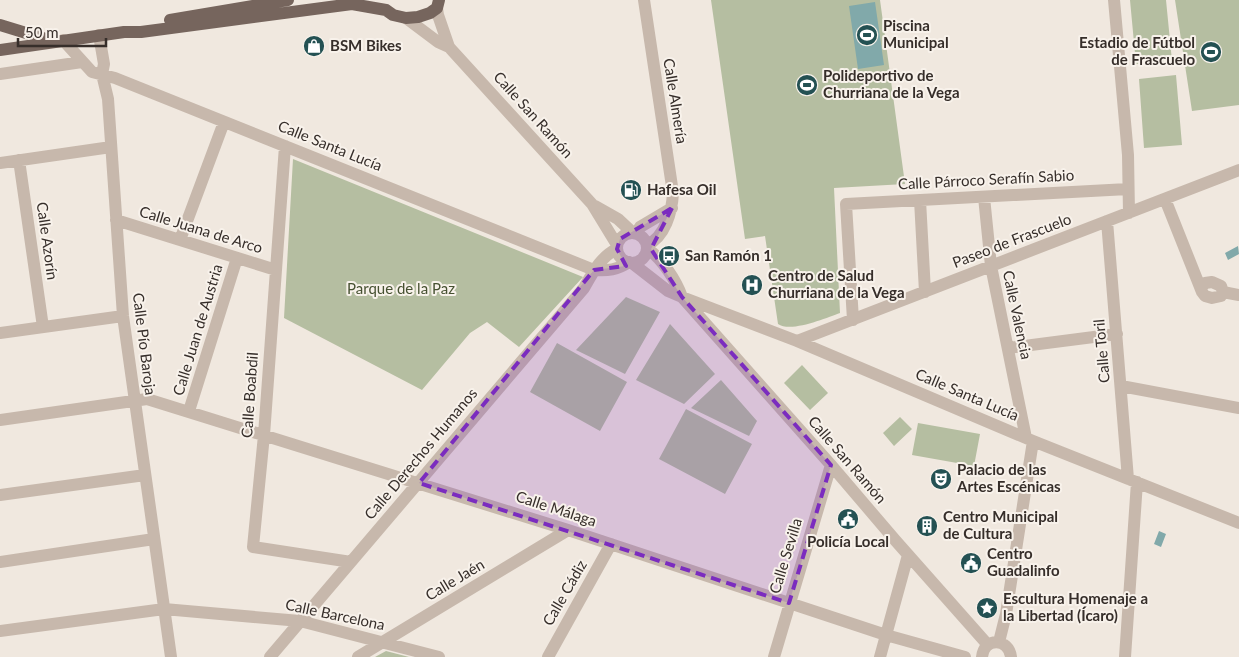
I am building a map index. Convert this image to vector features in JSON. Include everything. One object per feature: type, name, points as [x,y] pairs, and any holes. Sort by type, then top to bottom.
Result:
[{"type":"main road","points":[[124,32],[140,26],[216,11],[288,0]]},
{"type":"main road","points":[[1,49],[352,4],[386,5],[393,15],[406,18],[424,15],[438,4]]},
{"type":"main road","points":[[0,25],[22,34],[58,41]]},
{"type":"street","name":"Calle Almería","points":[[644,0],[672,186],[672,208],[656,241],[647,246]]},
{"type":"street","points":[[1114,0],[1128,155],[1129,213]]},
{"type":"street","name":"Calle San Ramón","points":[[438,4],[438,16],[449,48]]},
{"type":"street","name":"Calle San Ramón","points":[[406,18],[449,48],[592,204],[617,247]]},
{"type":"street","name":"Calle Pío Baroja","points":[[99,36],[104,64],[102,74],[108,100],[123,316],[171,657]]},
{"type":"street","name":"Calle Santa Lucía","points":[[58,41],[92,72],[102,74],[285,146],[594,270]]},
{"type":"street","points":[[0,74],[82,62]]},
{"type":"street","points":[[180,240],[224,122]]},
{"type":"street","name":"Calle Boabdil","points":[[285,146],[264,435],[253,547],[351,562]]},
{"type":"street","points":[[0,163],[111,148]]},
{"type":"street","name":"Calle Azorín","points":[[19,160],[43,327]]},
{"type":"street","name":"Paseo de Frascuelo","points":[[797,341],[1239,170]]},
{"type":"street","name":"Calle Párroco Serafín Sabio","points":[[853,320],[846,204],[1128,188]]},
{"type":"street","name":"Calle Valencia","points":[[982,657],[982,652],[994,643],[1006,614],[1029,439],[990,266],[984,197]]},
{"type":"street","points":[[1165,199],[1205,296],[1212,298],[1221,296],[1223,292],[1239,295]]},
{"type":"street","points":[[920,200],[925,292]]},
{"type":"street","name":"Calle San Ramón","points":[[592,204],[635,233]]},
{"type":"street","points":[[635,233],[640,227],[672,208]]},
{"type":"street","name":"Calle Juana de Arco","points":[[116,220],[276,270]]},
{"type":"street","name":"Calle Toril","points":[[1108,221],[1132,481],[1125,657]]},
{"type":"street","points":[[594,270],[607,271],[621,267],[631,263],[643,258],[647,246],[643,238],[635,233],[626,234],[620,239],[617,247],[621,258],[631,263]]},
{"type":"street","name":"Calle San Ramón","points":[[647,246],[655,253],[679,288],[682,297],[908,555],[994,643],[1007,647],[1011,657]]},
{"type":"street","name":"Calle Derechos Humanos","points":[[270,657],[584,288],[594,270],[617,247]]},
{"type":"street","name":"Calle Juan de Austria","points":[[189,411],[237,258]]},
{"type":"street","name":"Calle San Ramón","points":[[631,263],[668,291],[682,297]]},
{"type":"street","name":"Calle Santa Lucía","points":[[682,297],[797,341],[1029,439],[1239,523]]},
{"type":"street","points":[[0,333],[123,316]]},
{"type":"street","points":[[1008,348],[1117,334]]},
{"type":"street","points":[[1122,386],[1239,408]]},
{"type":"street","name":"Calle Málaga","points":[[0,420],[146,398],[568,530],[886,635],[965,657]]},
{"type":"street","name":"Calle Sevilla","points":[[774,657],[831,465]]},
{"type":"street","points":[[0,494],[145,475]]},
{"type":"street","name":"Calle Jaén","points":[[358,657],[568,530]]},
{"type":"street","points":[[0,562],[154,539]]},
{"type":"street","name":"Calle Cádiz","points":[[548,657],[611,544]]},
{"type":"street","points":[[880,657],[908,555]]},
{"type":"street","name":"Calle Barcelona","points":[[0,630],[164,608],[300,621],[384,642],[422,655],[439,657]]},
{"type":"highlighted area","points":[[672,208],[651,249],[682,297],[831,465],[789,603],[419,483],[594,270],[626,266],[617,249],[620,239]]},
{"type":"green space","name":"Polideportivo de Churriana de la Vega","points":[[711,0],[880,0],[905,184],[834,188],[840,313],[800,326],[791,327],[778,324],[765,236],[745,239]]},
{"type":"green space","points":[[1130,0],[1166,0],[1172,61],[1136,64]]},
{"type":"green space","name":"Estadio de Fútbol de Frascuelo","points":[[1175,0],[1239,0],[1239,105],[1192,111]]},
{"type":"green space","points":[[1176,75],[1182,145],[1144,148],[1139,79]]},
{"type":"green space","name":"Parque de la Paz","points":[[293,159],[583,277],[519,347],[487,322],[470,333],[422,390],[284,318]]},
{"type":"green space","points":[[626,297],[660,312],[625,374],[576,350]]},
{"type":"green space","points":[[670,324],[715,374],[684,404],[636,380]]},
{"type":"green space","points":[[557,343],[627,382],[600,431],[530,392]]},
{"type":"green space","points":[[802,365],[828,393],[810,410],[784,383]]},
{"type":"green space","points":[[721,380],[757,421],[749,436],[691,408]]},
{"type":"green space","points":[[686,409],[752,444],[725,494],[659,459]]},
{"type":"green space","points":[[900,417],[912,429],[894,446],[883,433]]},
{"type":"green space","points":[[918,423],[980,434],[974,466],[912,455]]},
{"type":"green space","points":[[386,651],[409,657],[375,657]]},
{"type":"water","name":"Piscina Municipal","points":[[875,2],[884,65],[858,69],[849,6]]},
{"type":"water","points":[[1238,246],[1239,254],[1228,260],[1225,253]]},
{"type":"water","points":[[1159,531],[1166,534],[1161,547],[1154,544]]},
{"type":"place","name":"Piscina Municipal","points":[[867,35]]},
{"type":"place","name":"BSM Bikes","points":[[314,46]]},
{"type":"place","name":"Estadio de Fútbol de Frascuelo","points":[[1211,52]]},
{"type":"place","name":"Polideportivo de Churriana de la Vega","points":[[807,85]]},
{"type":"place","name":"Hafesa Oil","points":[[631,190]]},
{"type":"place","name":"San Ramón 1","points":[[669,256]]},
{"type":"place","name":"Centro de Salud Churriana de la Vega","points":[[752,285]]},
{"type":"place","name":"Palacio de las Artes Escénicas","points":[[941,479]]},
{"type":"place","name":"Policía Local","points":[[848,519]]},
{"type":"place","name":"Centro Municipal de Cultura","points":[[927,526]]},
{"type":"place","name":"Centro Guadalinfo","points":[[971,563]]},
{"type":"place","name":"Escultura Homenaje a la Libertad (Ícaro)","points":[[987,608]]}]
